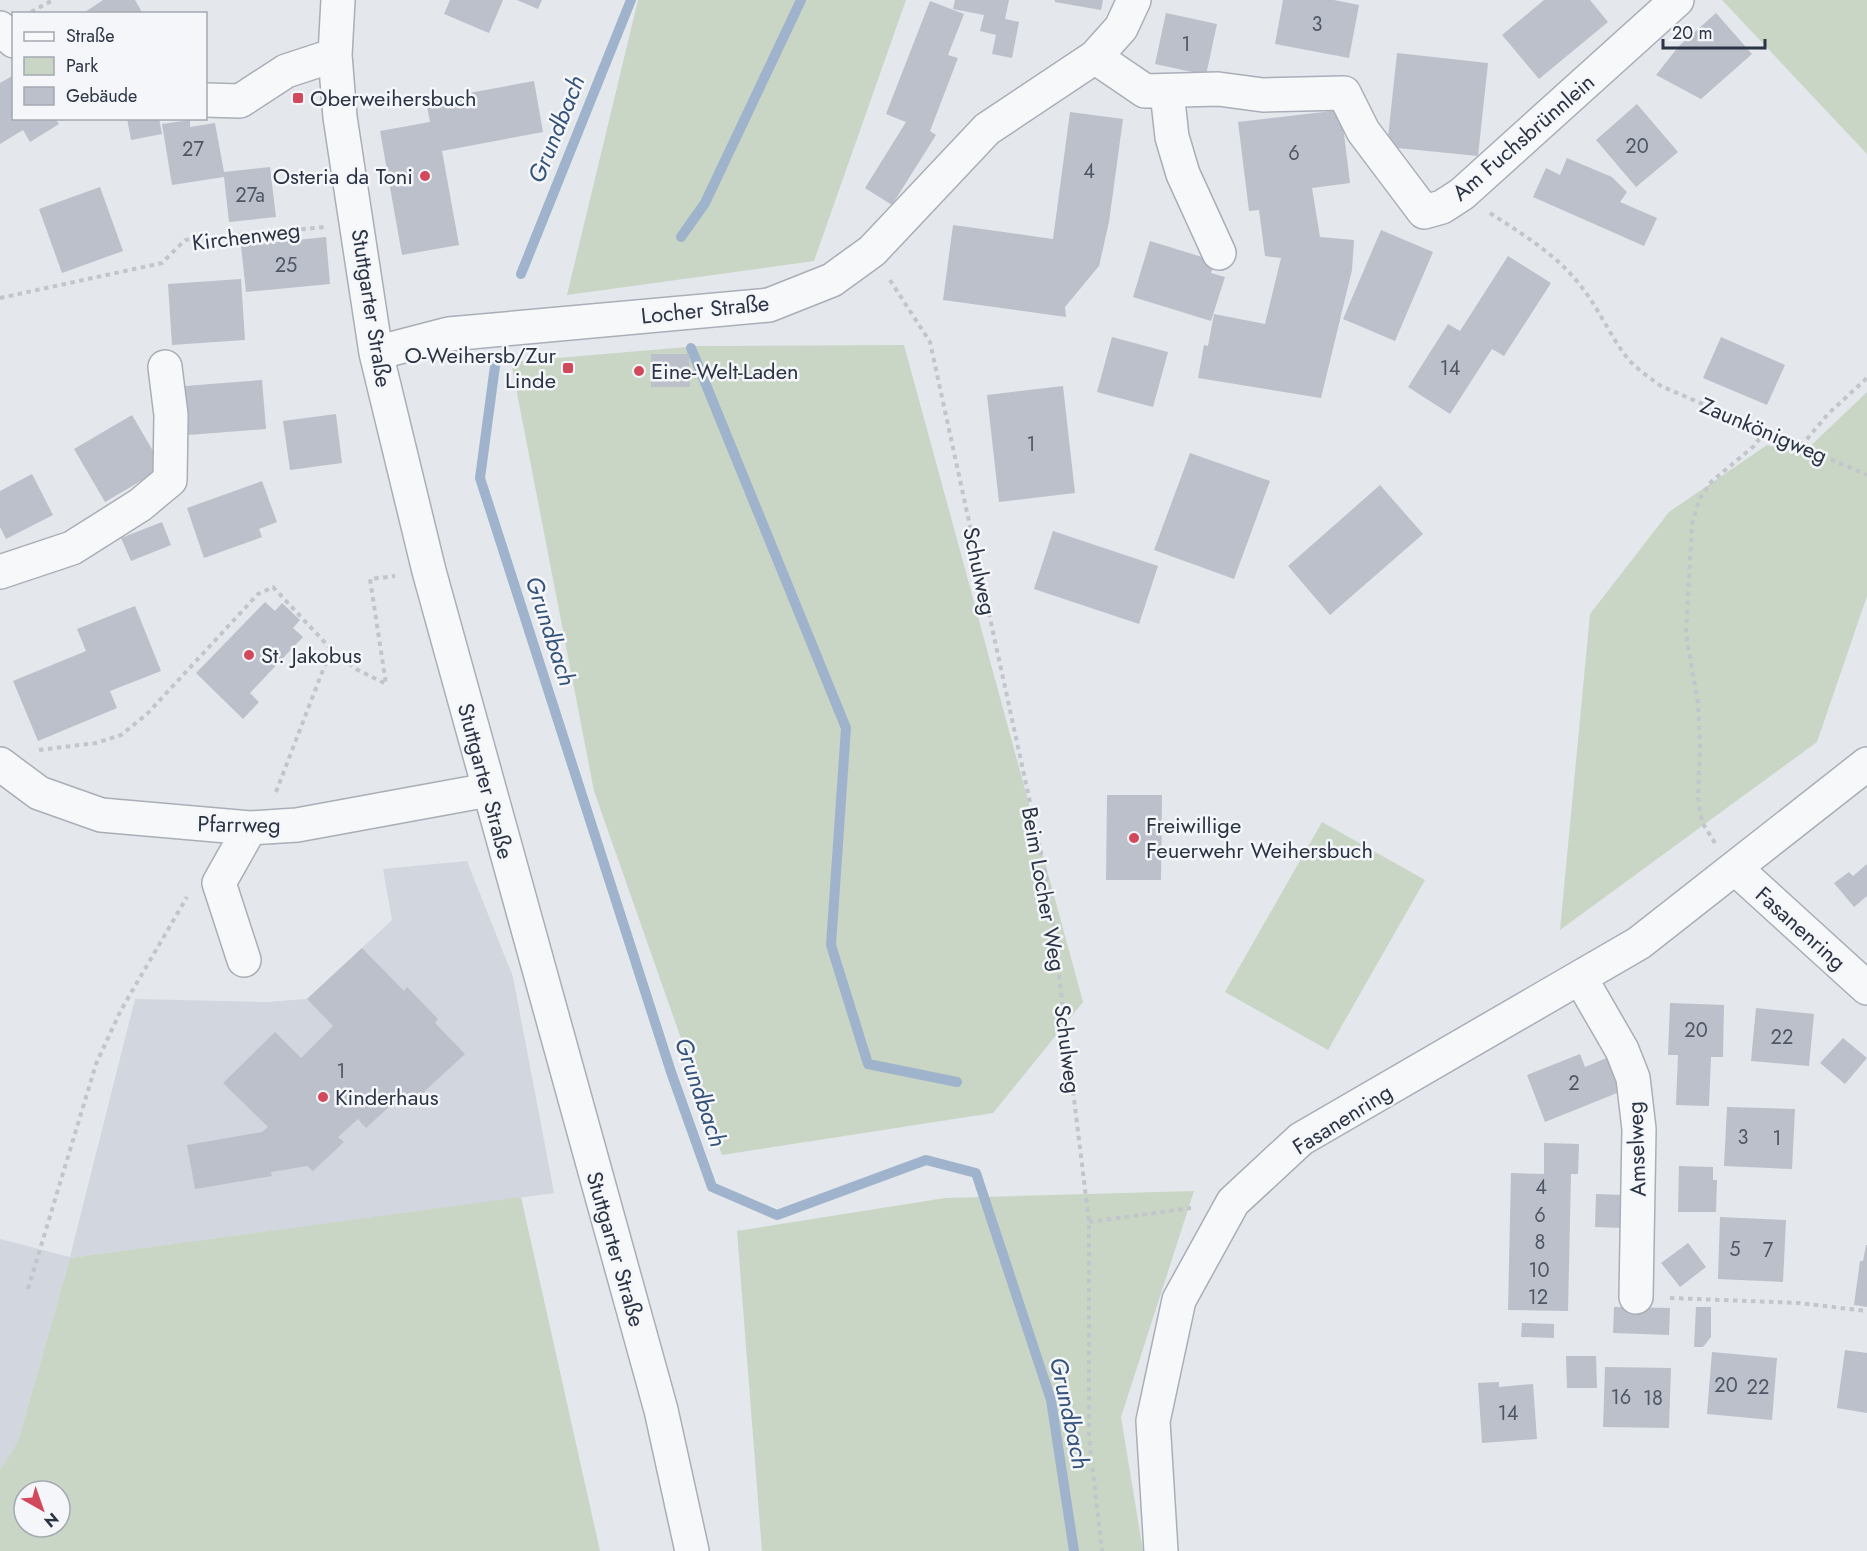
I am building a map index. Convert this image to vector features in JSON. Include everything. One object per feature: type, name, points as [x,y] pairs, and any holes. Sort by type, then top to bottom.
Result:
[{"type":"street","name":"Stuttgarter Straße","points":[[338,0],[335,54],[340,117],[376,353],[429,571],[488,790],[661,1410],[692,1551]]},
{"type":"street","name":"Locher Straße","points":[[376,353],[449,334],[769,305],[822,284],[872,251],[987,129],[1095,57],[1121,28],[1134,0]]},
{"type":"street","name":"Am Fuchsbrünnlein","points":[[1095,57],[1145,91],[1218,89],[1263,95],[1344,93],[1363,131],[1424,212],[1442,207],[1462,194],[1677,0]]},
{"type":"street","points":[[0,28],[12,39]]},
{"type":"street","points":[[207,100],[240,101],[286,72],[335,54]]},
{"type":"street","points":[[1167,92],[1172,137],[1183,174],[1219,253]]},
{"type":"street","points":[[0,572],[72,548],[140,505],[170,480],[171,415],[165,367]]},
{"type":"street","name":"Pfarrweg","points":[[0,764],[39,793],[100,815],[256,827],[297,825],[488,790]]},
{"type":"street","name":"Fasanenring","points":[[1161,1551],[1154,1421],[1156,1410],[1179,1300],[1233,1202],[1301,1139],[1581,979],[1648,937],[1867,764]]},
{"type":"street","points":[[244,960],[219,883],[256,827]]},
{"type":"street","name":"Fasanenring","points":[[1735,868],[1867,988]]},
{"type":"street","name":"Amselweg","points":[[1581,979],[1622,1050],[1633,1078],[1639,1130],[1636,1297]]},
{"type":"path","points":[[32,12],[53,0]]},
{"type":"path","name":"Zaunkönigweg","points":[[1462,194],[1548,252],[1594,303],[1628,359],[1661,386],[1867,475]]},
{"type":"path","name":"Kirchenweg","points":[[0,298],[162,262],[185,240],[358,224]]},
{"type":"path","name":"Schulweg","points":[[890,279],[930,342],[1045,873],[1089,1222],[1089,1437],[1102,1551]]},
{"type":"path","points":[[1801,446],[1828,414],[1867,378]]},
{"type":"path","points":[[1735,868],[1711,838],[1699,811],[1698,703],[1686,634],[1692,524],[1700,500],[1711,482],[1754,446],[1765,431]]},
{"type":"path","points":[[32,751],[96,743],[121,735],[147,714],[258,594],[273,587],[331,649],[356,669],[386,684],[370,579],[429,571]]},
{"type":"path","points":[[256,827],[331,649]]},
{"type":"path","points":[[28,1289],[96,1064],[121,1010],[191,891]]},
{"type":"path","points":[[1089,1222],[1233,1202]]},
{"type":"path","points":[[1636,1297],[1799,1304],[1867,1311]]},
{"type":"shaded area","name":"Kinderhaus","points":[[467,861],[513,977],[554,1193],[70,1258],[18,1441],[0,1470],[0,1239],[70,1257],[135,999],[266,1002],[307,999],[392,920],[383,869]]},
{"type":"green space","points":[[638,0],[906,0],[814,261],[567,295]]},
{"type":"green space","points":[[1722,0],[1867,0],[1867,154]]},
{"type":"green space","points":[[904,345],[1083,1002],[993,1113],[722,1155],[594,791],[511,362],[698,346]]},
{"type":"green space","points":[[1867,392],[1867,596],[1817,742],[1560,930],[1590,614],[1669,512],[1767,445],[1802,454]]},
{"type":"green space","points":[[1322,822],[1425,880],[1328,1050],[1225,992]]},
{"type":"green space","points":[[1194,1191],[1121,1417],[1143,1551],[762,1551],[737,1231],[945,1198]]},
{"type":"green space","points":[[521,1197],[600,1551],[0,1551],[0,1470],[18,1441],[70,1258]]},
{"type":"building","points":[[103,0],[135,0],[142,12],[85,12]]},
{"type":"building","points":[[450,0],[503,0],[489,33],[444,14]]},
{"type":"building","points":[[517,0],[542,0],[538,9]]},
{"type":"building","points":[[955,0],[1009,0],[1005,19],[1019,22],[1012,58],[992,54],[996,35],[980,31],[984,15],[953,9]]},
{"type":"building","points":[[1055,0],[1103,0],[1101,10],[1055,2]]},
{"type":"building","points":[[1283,0],[1334,0],[1359,5],[1349,58],[1275,44]]},
{"type":"building","points":[[1544,0],[1590,0],[1608,22],[1539,79],[1502,35]]},
{"type":"building","points":[[930,1],[964,14],[948,55],[958,58],[930,131],[936,135],[892,205],[865,188],[906,122],[886,114]]},
{"type":"building","points":[[1166,13],[1217,24],[1206,75],[1155,64]]},
{"type":"building","points":[[1716,13],[1752,54],[1701,99],[1656,75],[1679,46]]},
{"type":"building","points":[[1397,53],[1488,63],[1478,156],[1387,147]]},
{"type":"building","points":[[12,76],[12,120],[56,120],[59,124],[30,142],[23,130],[0,144],[0,83]]},
{"type":"building","points":[[534,81],[543,132],[442,151],[459,245],[402,255],[380,131],[430,122],[426,101]]},
{"type":"building","points":[[1637,104],[1678,152],[1636,187],[1596,140]]},
{"type":"building","points":[[1341,110],[1350,183],[1312,188],[1320,237],[1354,240],[1352,270],[1321,398],[1198,378],[1204,345],[1208,346],[1214,314],[1265,324],[1281,258],[1265,256],[1259,210],[1249,211],[1238,122]]},
{"type":"building","points":[[1070,112],[1123,119],[1109,222],[1099,266],[1065,307],[1066,317],[943,300],[953,225],[1053,239]]},
{"type":"building","points":[[127,120],[159,120],[162,134],[131,140]]},
{"type":"building","points":[[190,120],[190,127],[215,123],[224,172],[270,167],[276,217],[229,222],[224,177],[172,185],[162,124]]},
{"type":"building","points":[[1567,158],[1612,177],[1627,192],[1620,202],[1657,218],[1644,246],[1533,197],[1546,168],[1560,175]]},
{"type":"building","points":[[100,187],[123,251],[62,273],[39,209]]},
{"type":"building","points":[[1381,230],[1433,252],[1395,341],[1343,319]]},
{"type":"building","points":[[326,237],[330,284],[246,292],[241,246]]},
{"type":"building","points":[[1150,241],[1215,261],[1211,273],[1225,277],[1211,321],[1133,297]]},
{"type":"building","points":[[1508,256],[1551,283],[1504,356],[1492,349],[1450,414],[1408,387],[1448,324],[1460,331]]},
{"type":"building","points":[[241,279],[245,340],[172,345],[168,284]]},
{"type":"building","points":[[1112,337],[1168,352],[1153,407],[1097,392]]},
{"type":"building","points":[[1721,337],[1785,365],[1767,405],[1703,378]]},
{"type":"building","points":[[651,354],[689,354],[690,387],[651,387]]},
{"type":"building","points":[[262,380],[266,429],[188,435],[185,386]]},
{"type":"building","points":[[1063,386],[1075,493],[999,502],[987,395]]},
{"type":"building","points":[[336,414],[342,463],[290,470],[283,421]]},
{"type":"building","points":[[132,415],[163,468],[105,502],[74,449]]},
{"type":"building","points":[[1190,453],[1270,481],[1234,579],[1154,550]]},
{"type":"building","points":[[32,474],[53,515],[6,539],[0,527],[0,491]]},
{"type":"building","points":[[262,481],[277,522],[259,529],[262,537],[204,558],[187,508]]},
{"type":"building","points":[[1380,485],[1423,534],[1330,615],[1288,566]]},
{"type":"building","points":[[162,522],[171,545],[131,561],[121,538]]},
{"type":"building","points":[[1053,531],[1158,566],[1139,624],[1034,589]]},
{"type":"building","name":"St. Jakobus","points":[[265,602],[275,611],[282,603],[300,620],[293,628],[303,637],[250,693],[259,702],[243,719],[196,673]]},
{"type":"building","points":[[135,606],[161,671],[110,691],[117,708],[38,741],[13,681],[86,651],[77,629]]},
{"type":"building","name":"Freiwillige Feuerwehr Weihersbuch","points":[[1107,795],[1162,795],[1161,880],[1106,880]]},
{"type":"building","points":[[1867,864],[1867,896],[1854,907],[1834,883],[1849,872],[1853,876]]},
{"type":"building","points":[[362,948],[404,991],[407,987],[438,1019],[435,1023],[465,1054],[414,1101],[405,1092],[366,1128],[358,1119],[338,1137],[344,1142],[313,1171],[307,1166],[271,1172],[272,1176],[195,1189],[187,1145],[262,1132],[268,1127],[223,1083],[275,1032],[301,1058],[333,1026],[307,999]]},
{"type":"building","points":[[1670,1003],[1724,1005],[1723,1057],[1711,1057],[1709,1106],[1676,1105],[1678,1055],[1668,1055]]},
{"type":"building","points":[[1756,1008],[1814,1014],[1809,1066],[1751,1061]]},
{"type":"building","points":[[1843,1038],[1867,1058],[1845,1084],[1820,1063]]},
{"type":"building","points":[[1580,1054],[1585,1067],[1609,1057],[1622,1091],[1545,1122],[1527,1075]]},
{"type":"building","points":[[1727,1107],[1795,1109],[1792,1169],[1724,1166]]},
{"type":"building","points":[[1544,1143],[1579,1144],[1578,1174],[1571,1174],[1568,1311],[1508,1310],[1511,1173],[1544,1174]]},
{"type":"building","points":[[1679,1166],[1713,1167],[1713,1180],[1717,1180],[1716,1212],[1678,1212]]},
{"type":"building","points":[[1596,1194],[1623,1195],[1623,1228],[1595,1227]]},
{"type":"building","points":[[1720,1217],[1786,1220],[1783,1282],[1718,1279]]},
{"type":"building","points":[[1688,1243],[1706,1267],[1680,1287],[1661,1263]]},
{"type":"building","points":[[1866,1245],[1867,1307],[1854,1305],[1860,1261],[1863,1261]]},
{"type":"building","points":[[1614,1307],[1670,1308],[1669,1335],[1613,1333]]},
{"type":"building","points":[[1696,1307],[1711,1307],[1711,1337],[1703,1347],[1694,1347]]},
{"type":"building","points":[[1522,1323],[1554,1324],[1554,1338],[1521,1337]]},
{"type":"building","points":[[1845,1350],[1867,1353],[1867,1413],[1837,1408]]},
{"type":"building","points":[[1712,1352],[1777,1358],[1772,1420],[1707,1414]]},
{"type":"building","points":[[1566,1356],[1596,1356],[1597,1388],[1567,1388]]},
{"type":"building","points":[[1605,1367],[1671,1368],[1669,1428],[1603,1427]]},
{"type":"building","points":[[1499,1382],[1499,1387],[1533,1384],[1537,1439],[1482,1443],[1478,1383]]},
{"type":"waterway","name":"Grundbach","points":[[521,274],[631,0]]},
{"type":"waterway","points":[[681,237],[705,203],[801,0]]},
{"type":"waterway","points":[[691,348],[846,728],[831,945],[868,1064],[957,1082]]},
{"type":"waterway","name":"Grundbach","points":[[495,366],[480,478],[671,1072],[712,1187],[777,1215],[926,1160],[976,1173],[1051,1400],[1074,1551]]},
{"type":"place","name":"Oberweihersbuch","points":[[298,98]]},
{"type":"place","name":"Osteria da Toni","points":[[425,176]]},
{"type":"place","name":"O-Weihersb/Zur Linde","points":[[568,368]]},
{"type":"place","name":"Eine-Welt-Laden","points":[[639,371]]},
{"type":"place","name":"St. Jakobus","points":[[249,655]]},
{"type":"place","name":"Freiwillige Feuerwehr Weihersbuch","points":[[1134,838]]},
{"type":"place","name":"Kinderhaus","points":[[323,1097]]}]
